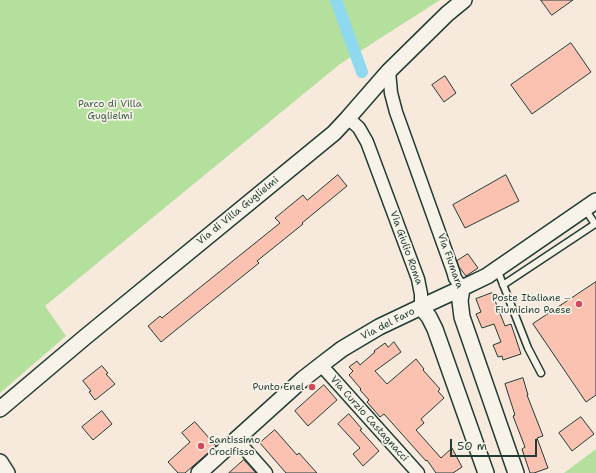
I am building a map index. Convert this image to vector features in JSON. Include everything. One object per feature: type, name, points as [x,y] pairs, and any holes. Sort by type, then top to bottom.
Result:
[{"type":"street","name":"Via di Villa Guglielmi","points":[[0,409],[84,338],[334,133],[389,71],[447,14],[464,0]]},
{"type":"street","name":"Via Fiumara","points":[[389,71],[391,93],[396,112],[453,271],[462,288],[460,301],[461,314],[516,473]]},
{"type":"street","name":"Via Giulio Roma","points":[[348,118],[359,128],[367,142],[418,280],[421,294],[421,307]]},
{"type":"street","name":"Via del Faro","points":[[199,473],[297,384],[342,349],[371,331],[487,276],[590,205]]},
{"type":"street","points":[[421,307],[436,329],[486,473]]},
{"type":"street","name":"Via Curzio Castagnacci","points":[[321,364],[418,473]]},
{"type":"street","points":[[236,439],[266,473]]},
{"type":"street","points":[[0,462],[6,473]]},
{"type":"lane","points":[[503,285],[596,224],[590,205]]},
{"type":"lane","points":[[497,269],[528,348],[542,373]]},
{"type":"green space","name":"Parco di Villa Guglielmi","points":[[0,0],[440,0],[340,64],[45,306],[66,336],[0,393]]},
{"type":"green space","points":[[596,449],[596,473],[564,473]]},
{"type":"building","points":[[541,0],[573,0],[552,15]]},
{"type":"building","points":[[571,43],[591,72],[532,114],[511,85]]},
{"type":"building","points":[[445,76],[456,93],[444,102],[432,85]]},
{"type":"building","points":[[338,175],[347,186],[257,261],[259,263],[161,342],[148,326],[160,316],[162,318],[280,223],[275,218],[303,195],[307,200]]},
{"type":"building","points":[[506,175],[519,201],[465,228],[453,205]]},
{"type":"building","points":[[468,254],[478,268],[466,276],[459,267],[457,261]]},
{"type":"building","points":[[596,282],[596,395],[586,402],[533,324]]},
{"type":"building","points":[[492,293],[505,326],[511,324],[521,354],[503,360],[502,356],[498,357],[493,345],[501,342],[494,324],[482,328],[476,314],[481,312],[476,299]]},
{"type":"building","points":[[394,342],[401,352],[375,371],[387,384],[416,359],[424,369],[423,370],[440,389],[438,391],[444,398],[421,419],[424,423],[416,430],[441,458],[452,448],[462,467],[453,473],[436,473],[427,460],[426,461],[384,414],[380,417],[367,402],[369,400],[349,375],[353,371],[349,367],[357,361],[360,365],[375,352],[374,351],[385,343],[388,347]]},
{"type":"building","points":[[102,366],[108,373],[106,374],[115,384],[95,400],[89,392],[91,391],[83,381]]},
{"type":"building","points":[[523,378],[527,395],[543,436],[537,438],[548,468],[534,473],[530,473],[522,449],[525,447],[513,416],[515,415],[505,384]]},
{"type":"building","points":[[324,385],[337,400],[308,426],[295,411]]},
{"type":"building","points":[[102,411],[112,424],[93,440],[82,427]]},
{"type":"building","points":[[349,414],[362,429],[360,430],[379,451],[363,466],[353,454],[360,448],[338,424]]},
{"type":"building","points":[[581,417],[594,434],[572,451],[559,433]]},
{"type":"building","name":"Santissimo Crocifisso","points":[[195,422],[216,446],[185,473],[178,473],[168,462],[190,442],[182,433]]},
{"type":"building","points":[[275,430],[297,455],[299,453],[317,473],[286,473],[260,443]]},
{"type":"building","points":[[244,460],[256,473],[229,473]]},
{"type":"waterway","points":[[336,0],[362,72]]},
{"type":"place","name":"Poste Italiane – Fiumicino Paese","points":[[579,304]]},
{"type":"place","name":"Punto Enel","points":[[312,387]]},
{"type":"place","name":"Santissimo Crocifisso","points":[[201,446]]}]
